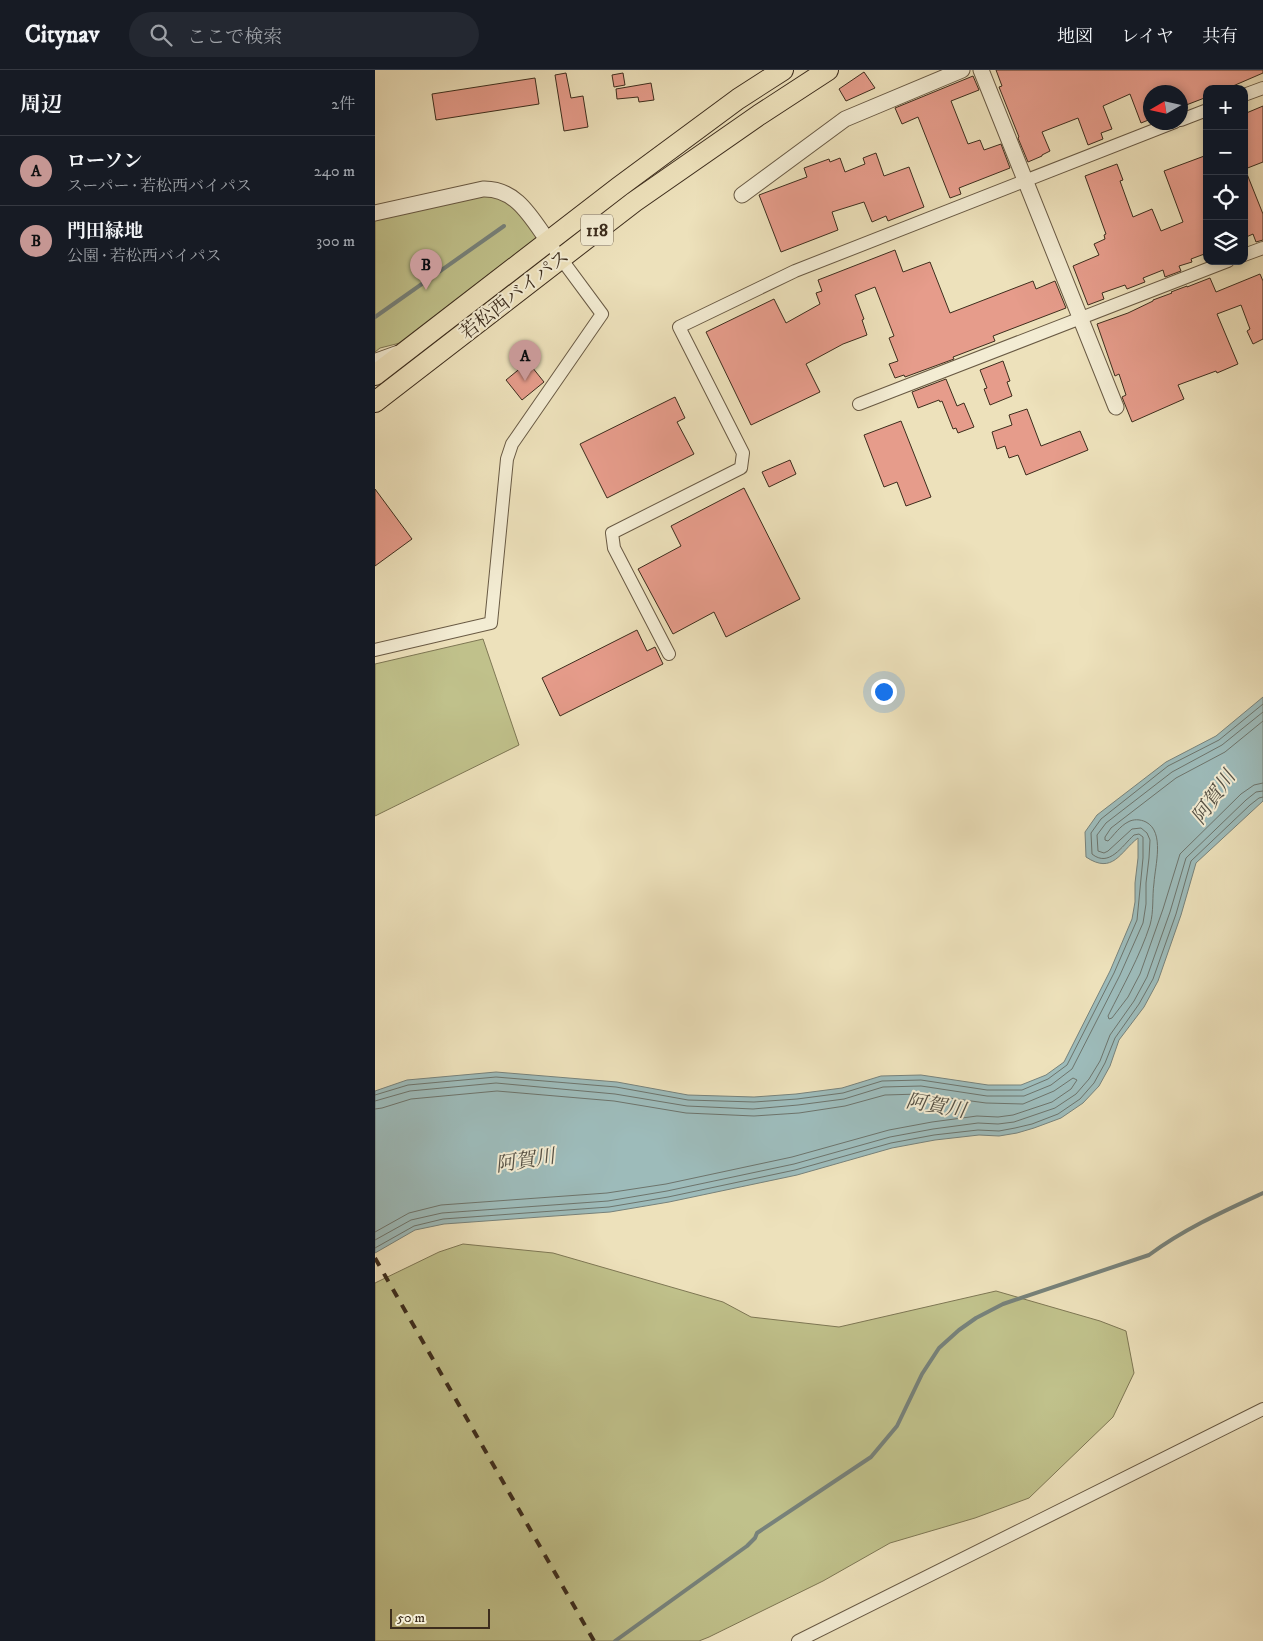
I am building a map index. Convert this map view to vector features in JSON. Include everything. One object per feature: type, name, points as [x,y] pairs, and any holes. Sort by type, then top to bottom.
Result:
[{"type":"highway","name":"若松西バイパス","points":[[375,375],[548,240],[738,99],[783,70]]},
{"type":"highway","name":"若松西バイパス","points":[[375,402],[560,258],[658,186],[759,115],[828,70]]},
{"type":"street","points":[[743,195],[845,120],[962,70]]},
{"type":"street","points":[[981,70],[1116,407]]},
{"type":"street","points":[[1248,94],[1263,88]]},
{"type":"street","points":[[1188,117],[1203,112]]},
{"type":"street","points":[[669,654],[614,548],[613,533],[741,468],[743,453],[679,328],[795,271],[1155,130]]},
{"type":"street","points":[[375,213],[483,189],[502,191],[515,199],[527,212],[602,314],[513,444],[507,459],[491,623],[375,650]]},
{"type":"street","points":[[1248,254],[1263,248]]},
{"type":"street","points":[[859,404],[1218,265]]},
{"type":"street","points":[[375,414],[448,354],[458,338]]},
{"type":"street","points":[[375,360],[409,348]]},
{"type":"street","points":[[797,1641],[1263,1409]]},
{"type":"green space","points":[[486,192],[509,200],[542,240],[412,340],[380,348],[375,352],[375,216]]},
{"type":"green space","points":[[483,639],[519,745],[375,816],[375,664]]},
{"type":"green space","points":[[463,1244],[553,1253],[723,1302],[751,1317],[839,1327],[996,1291],[1100,1321],[1126,1331],[1134,1373],[1113,1417],[1029,1498],[975,1518],[890,1543],[823,1581],[699,1641],[375,1641],[375,1283],[439,1252]]},
{"type":"water","name":"阿賀川","points":[[1263,697],[1263,801],[1196,863],[1181,915],[1158,981],[1144,1007],[1119,1040],[1110,1066],[1099,1086],[1083,1103],[1061,1118],[1017,1133],[935,1140],[892,1148],[797,1175],[669,1202],[610,1212],[444,1224],[415,1230],[375,1253],[375,1091],[407,1080],[496,1072],[617,1082],[688,1095],[754,1097],[842,1088],[881,1076],[921,1075],[988,1085],[1021,1085],[1046,1075],[1064,1062],[1110,971],[1132,919],[1135,902],[1138,838],[1115,860],[1103,864],[1086,857],[1085,832],[1097,815],[1166,762],[1216,736]]},
{"type":"building","points":[[996,70],[1263,70],[1263,73],[1235,85],[1203,85],[1203,99],[1188,104],[1188,85],[1143,85],[1143,122],[1141,123],[1130,94],[1103,106],[1112,129],[1101,133],[1103,139],[1088,145],[1078,118],[1042,132],[1050,151],[1028,162],[999,87],[1002,86]]},
{"type":"building","points":[[864,72],[875,88],[846,101],[839,89]]},
{"type":"building","points":[[566,73],[571,98],[583,96],[588,127],[564,131],[555,75]]},
{"type":"building","points":[[623,73],[625,85],[614,87],[612,75]]},
{"type":"building","points":[[973,76],[979,90],[951,101],[968,144],[980,140],[984,150],[1001,144],[1010,168],[959,188],[961,194],[950,198],[918,117],[902,124],[895,108]]},
{"type":"building","points":[[535,78],[539,104],[436,120],[432,94]]},
{"type":"building","points":[[651,83],[654,100],[639,102],[638,97],[617,99],[616,89]]},
{"type":"building","points":[[1263,106],[1263,162],[1248,168],[1248,130],[1248,112]]},
{"type":"building","points":[[876,153],[884,176],[909,167],[924,207],[888,221],[886,216],[872,222],[864,202],[832,212],[838,230],[781,252],[759,195],[807,177],[804,168],[829,159],[830,162],[840,158],[845,172],[865,164],[863,158]]},
{"type":"building","points":[[1203,156],[1203,254],[1191,259],[1192,262],[1179,266],[1181,271],[1165,277],[1163,270],[1143,278],[1145,282],[1127,289],[1125,285],[1102,293],[1104,299],[1088,305],[1073,266],[1099,255],[1094,244],[1105,239],[1104,235],[1106,234],[1085,176],[1117,164],[1123,180],[1120,181],[1133,217],[1152,209],[1161,231],[1183,222],[1164,171]]},
{"type":"building","points":[[1248,176],[1263,214],[1263,240],[1256,242],[1253,234],[1248,236]]},
{"type":"building","points":[[895,250],[903,272],[930,262],[950,313],[1033,281],[1036,289],[1055,281],[1066,308],[993,336],[995,341],[953,357],[954,359],[905,377],[904,375],[895,378],[889,364],[898,361],[889,338],[894,336],[875,287],[855,295],[864,319],[862,320],[867,335],[843,344],[806,364],[820,392],[751,425],[706,332],[774,299],[786,323],[820,304],[816,293],[822,291],[818,280]]},
{"type":"building","points":[[1260,274],[1263,281],[1263,339],[1253,344],[1247,331],[1250,329],[1241,305],[1217,314],[1238,364],[1217,373],[1216,371],[1178,385],[1184,399],[1132,422],[1122,397],[1126,395],[1119,374],[1115,376],[1097,324],[1128,313],[1171,292],[1210,278],[1216,292]]},
{"type":"building","points":[[1003,361],[1010,381],[1007,382],[1012,396],[990,405],[984,389],[987,388],[980,370]]},
{"type":"building","points":[[528,362],[544,382],[522,400],[506,380]]},
{"type":"building","points":[[946,379],[957,406],[964,403],[974,427],[958,433],[956,428],[953,429],[942,401],[940,402],[939,400],[918,408],[912,392]]},
{"type":"building","points":[[675,397],[685,418],[677,422],[694,454],[607,498],[580,444]]},
{"type":"building","points":[[1027,409],[1041,446],[1080,431],[1088,450],[1026,475],[1018,455],[1009,458],[1005,446],[997,449],[992,432],[1012,425],[1009,415]]},
{"type":"building","points":[[901,421],[931,497],[906,506],[897,482],[884,487],[864,435]]},
{"type":"building","points":[[790,460],[796,474],[769,487],[762,472]]},
{"type":"building","points":[[744,488],[800,599],[726,637],[714,612],[673,634],[638,569],[681,546],[671,526]]},
{"type":"building","points":[[375,489],[412,539],[375,566]]},
{"type":"building","points":[[637,630],[647,651],[655,647],[663,664],[560,716],[542,678]]},
{"type":"waterway","points":[[375,317],[504,226]]},
{"type":"waterway","points":[[615,1641],[747,1546],[757,1533],[871,1457],[897,1426],[922,1374],[939,1348],[976,1318],[1003,1304],[1149,1255],[1190,1229],[1263,1193]]},
{"type":"railway","points":[[375,1258],[594,1641]]},
{"type":"place","name":"門田緑地","points":[[426,290]]},
{"type":"place","name":"ローソン","points":[[525,381]]}]
